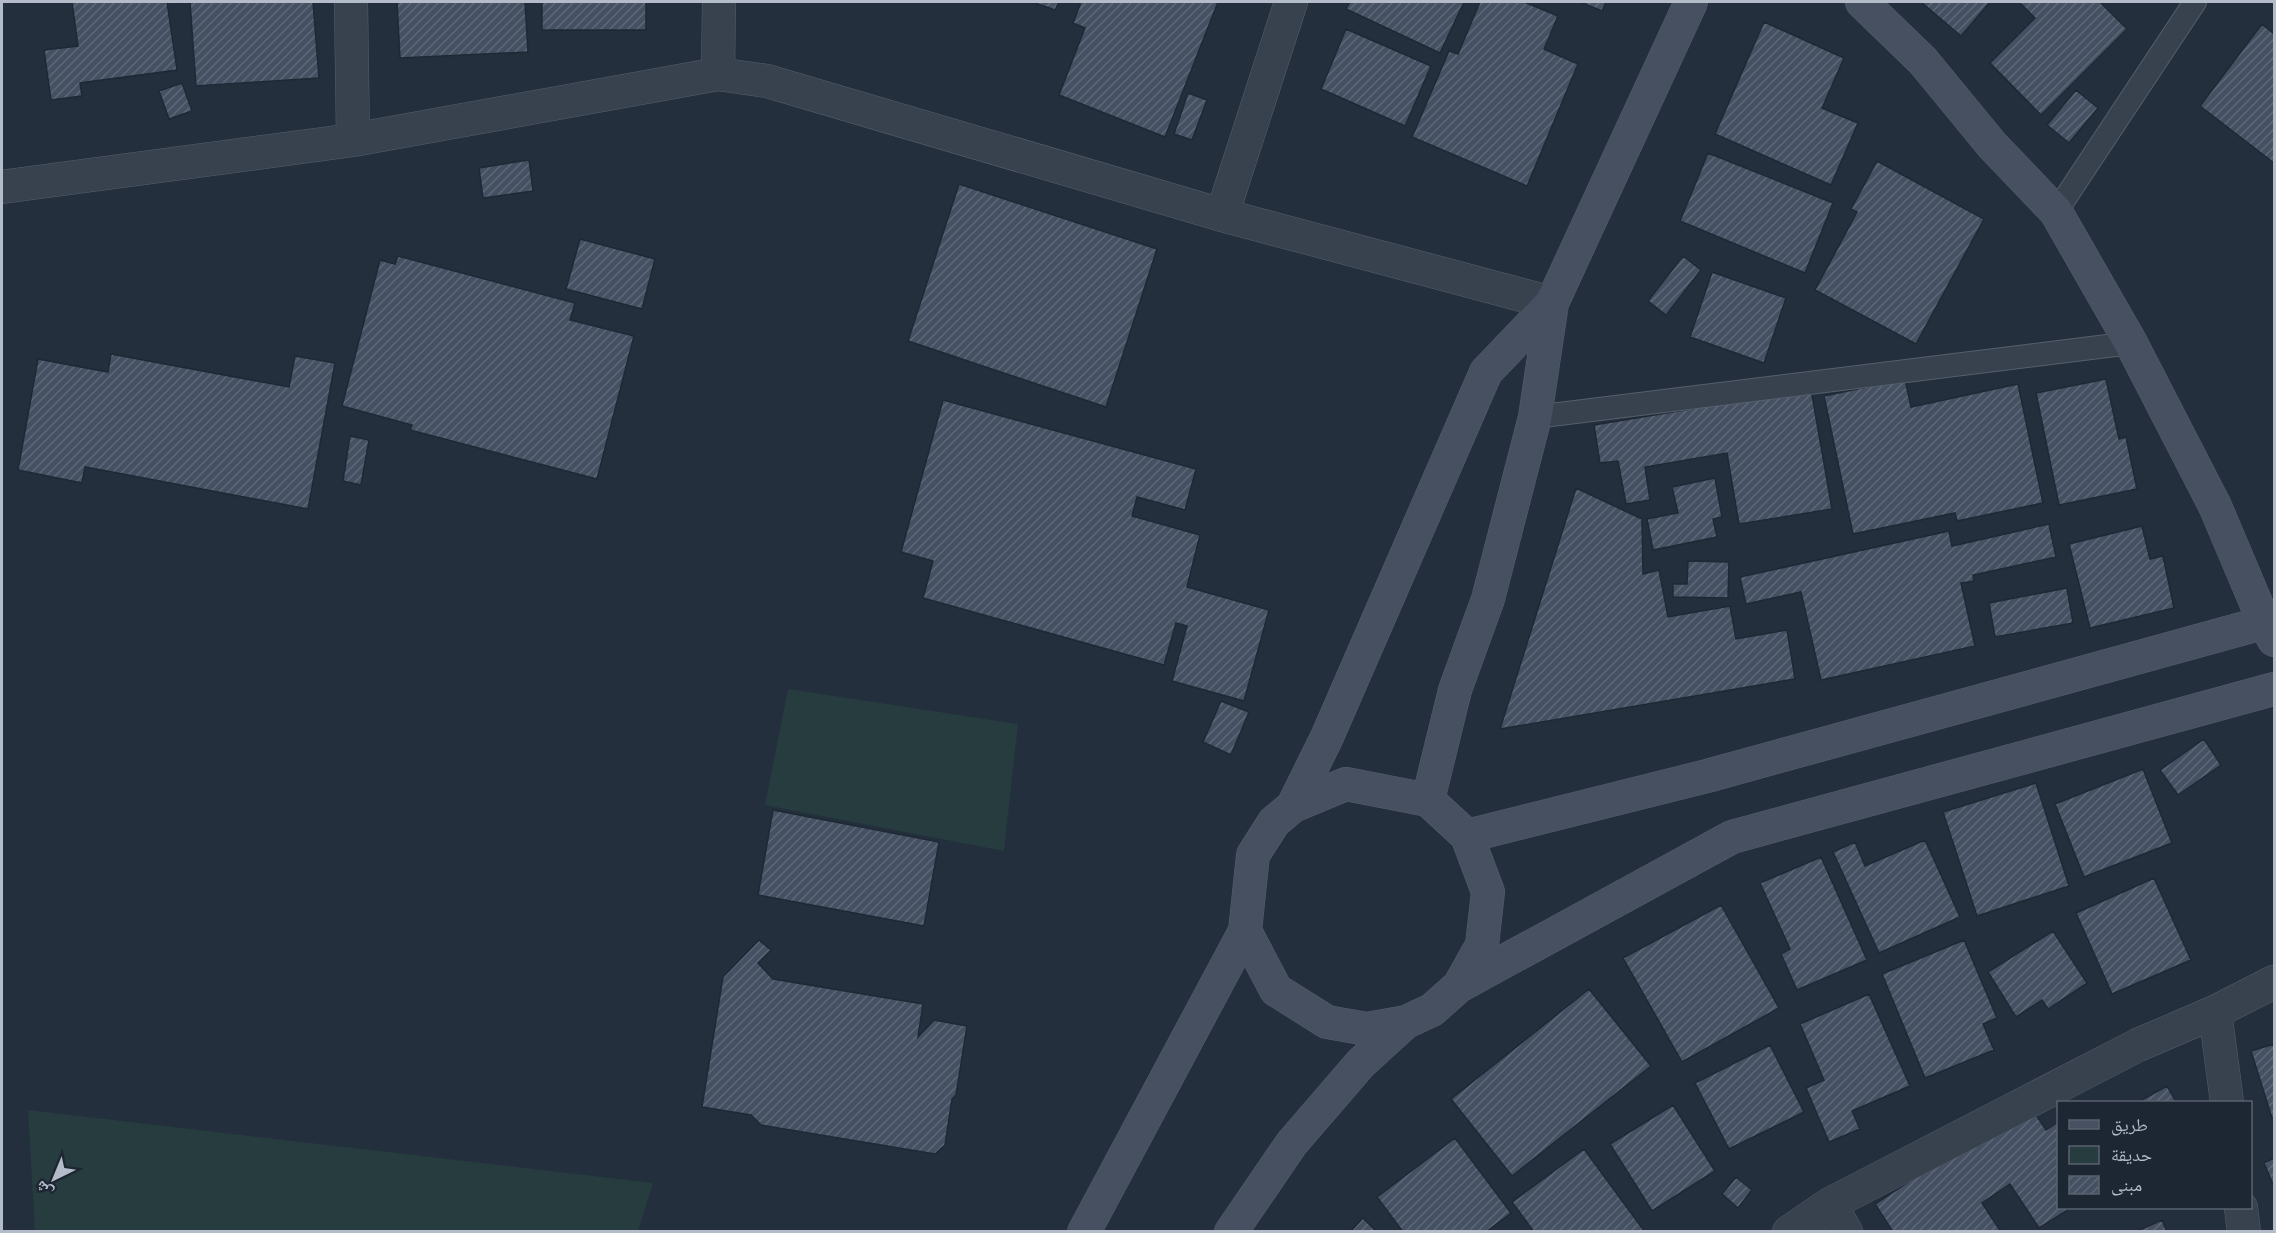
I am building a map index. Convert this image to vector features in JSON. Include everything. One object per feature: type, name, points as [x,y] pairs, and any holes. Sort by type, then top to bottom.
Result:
[{"type":"main road","points":[[1428,800],[1455,690],[1488,598],[1535,417],[1552,303],[1690,2]]},
{"type":"main road","points":[[1467,836],[1707,776],[2271,627],[2215,506],[2131,343],[2056,212],[1992,145],[1923,61],[1862,2]]},
{"type":"main road","points":[[1293,806],[1327,737],[1486,372],[1552,303]]},
{"type":"main road","points":[[1245,931],[1276,990],[1327,1022],[1367,1029],[1406,1022],[1432,1010],[1459,986],[1732,837],[2274,689]]},
{"type":"main road","points":[[1084,1232],[1245,931],[1252,855],[1274,822],[1293,806],[1346,784],[1428,800],[1467,836],[1488,892],[1482,945],[1459,986]]},
{"type":"main road","points":[[1231,1232],[1292,1143],[1361,1063],[1406,1022]]},
{"type":"street","points":[[351,2],[353,140]]},
{"type":"street","points":[[718,74],[719,2]]},
{"type":"street","points":[[1222,215],[1291,2]]},
{"type":"street","points":[[2,188],[353,140],[718,74],[767,81],[1222,215],[1552,303]]},
{"type":"street","points":[[1789,1232],[1838,1218],[2138,1045],[2215,1012],[2274,982]]},
{"type":"street","points":[[2215,1012],[2227,1101]]},
{"type":"street","points":[[2241,1209],[2244,1232]]},
{"type":"lane","points":[[2056,212],[2194,2]]},
{"type":"lane","points":[[1535,417],[2131,343]]},
{"type":"green space","points":[[788,689],[1018,724],[1004,851],[765,805]]},
{"type":"green space","points":[[28,1110],[653,1183],[638,1231],[35,1231]]},
{"type":"building","points":[[72,2],[167,2],[177,70],[80,83],[82,96],[51,100],[44,50],[78,46]]},
{"type":"building","points":[[190,2],[313,2],[319,78],[196,86]]},
{"type":"building","points":[[397,2],[525,2],[528,52],[400,58]]},
{"type":"building","points":[[542,2],[646,2],[646,30],[542,30]]},
{"type":"building","points":[[1032,2],[1059,2],[1055,10]]},
{"type":"building","points":[[1081,2],[1218,2],[1165,137],[1059,95],[1085,28],[1073,23]]},
{"type":"building","points":[[1350,2],[1464,2],[1440,53],[1346,9]]},
{"type":"building","points":[[1480,2],[1524,2],[1558,16],[1544,49],[1578,64],[1527,186],[1412,137],[1449,51],[1458,54]]},
{"type":"building","points":[[1580,2],[1606,2],[1602,11]]},
{"type":"building","points":[[1921,2],[1990,2],[1961,36]]},
{"type":"building","points":[[2100,2],[2127,29],[2041,115],[1990,63],[2035,18],[2020,3]]},
{"type":"building","points":[[1764,22],[1844,58],[1822,108],[1858,123],[1831,185],[1715,134]]},
{"type":"building","points":[[2262,24],[2274,34],[2274,163],[2200,106]]},
{"type":"building","points":[[1346,29],[1431,66],[1405,126],[1321,89]]},
{"type":"building","points":[[182,83],[192,111],[169,119],[159,91]]},
{"type":"building","points":[[2076,90],[2098,108],[2069,143],[2047,125]]},
{"type":"building","points":[[1188,93],[1207,100],[1192,140],[1174,134]]},
{"type":"building","points":[[1708,153],[1833,203],[1805,273],[1680,221]]},
{"type":"building","points":[[529,160],[533,191],[483,198],[479,168]]},
{"type":"building","points":[[1877,161],[1984,219],[1916,344],[1815,290],[1857,212],[1851,209]]},
{"type":"building","points":[[959,184],[1157,249],[1106,407],[908,341]]},
{"type":"building","points":[[580,239],[655,259],[642,309],[566,289]]},
{"type":"building","points":[[398,256],[575,303],[570,320],[634,336],[597,479],[410,430],[412,425],[342,406],[380,260],[395,264]]},
{"type":"building","points":[[1683,256],[1701,270],[1666,315],[1648,301]]},
{"type":"building","points":[[1712,272],[1786,298],[1764,363],[1690,337]]},
{"type":"building","points":[[111,354],[289,387],[295,356],[335,363],[308,509],[85,467],[82,483],[18,470],[38,359],[108,372]]},
{"type":"building","points":[[1905,379],[1911,407],[2018,384],[2043,503],[1957,521],[1955,513],[1853,534],[1824,396]]},
{"type":"building","points":[[2106,379],[2119,439],[2126,437],[2137,489],[2059,505],[2036,393]]},
{"type":"building","points":[[1811,389],[1832,509],[1739,524],[1727,453],[1645,467],[1650,500],[1626,504],[1618,461],[1600,463],[1594,425]]},
{"type":"building","points":[[943,400],[1196,469],[1185,510],[1137,497],[1132,516],[1200,535],[1187,587],[1269,610],[1244,701],[1172,681],[1187,626],[1176,623],[1164,665],[923,598],[933,561],[901,552]]},
{"type":"building","points":[[350,436],[369,440],[361,485],[343,481]]},
{"type":"building","points":[[1715,478],[1722,517],[1713,519],[1717,537],[1653,550],[1647,519],[1678,513],[1672,487]]},
{"type":"building","points":[[1576,488],[1642,519],[1643,574],[1659,570],[1668,617],[1730,606],[1736,639],[1787,630],[1795,679],[1500,729]]},
{"type":"building","points":[[2049,524],[2056,557],[1973,575],[1974,581],[1961,583],[1975,646],[1821,680],[1801,592],[1746,604],[1740,577],[1949,531],[1952,546]]},
{"type":"building","points":[[2142,526],[2150,559],[2163,556],[2174,608],[2090,628],[2069,544]]},
{"type":"building","points":[[1688,561],[1729,562],[1728,598],[1673,597],[1673,584],[1687,584]]},
{"type":"building","points":[[2067,588],[2073,623],[1995,637],[1989,603]]},
{"type":"building","points":[[1221,701],[1249,712],[1231,755],[1203,742]]},
{"type":"building","points":[[2204,739],[2221,765],[2178,795],[2160,770]]},
{"type":"building","points":[[2143,769],[2172,843],[2084,877],[2055,804]]},
{"type":"building","points":[[2036,783],[2069,886],[1977,916],[1943,812]]},
{"type":"building","points":[[773,810],[939,842],[924,926],[758,895]]},
{"type":"building","points":[[1925,840],[1960,917],[1879,953],[1833,852],[1855,842],[1865,866]]},
{"type":"building","points":[[1821,857],[1867,960],[1797,990],[1781,954],[1790,949],[1760,883]]},
{"type":"building","points":[[2154,878],[2191,960],[2112,994],[2076,913]]},
{"type":"building","points":[[1721,905],[1779,1008],[1682,1062],[1623,958]]},
{"type":"building","points":[[2053,931],[2087,983],[2048,1009],[2042,1000],[2016,1017],[1988,972]]},
{"type":"building","points":[[759,940],[771,950],[758,963],[773,979],[923,1004],[918,1037],[934,1020],[967,1026],[945,1145],[935,1154],[761,1125],[751,1115],[702,1107],[723,977]]},
{"type":"building","points":[[1964,940],[1997,1018],[1983,1024],[1994,1050],[1925,1078],[1882,974]]},
{"type":"building","points":[[1589,989],[1651,1066],[1512,1176],[1451,1099]]},
{"type":"building","points":[[1869,994],[1910,1086],[1852,1111],[1860,1129],[1829,1142],[1806,1088],[1824,1080],[1800,1024]]},
{"type":"building","points":[[2274,1044],[2274,1117],[2272,1118],[2251,1051]]},
{"type":"building","points":[[1770,1045],[1804,1112],[1729,1149],[1695,1083]]},
{"type":"building","points":[[2167,1086],[2175,1101],[2140,1101]]},
{"type":"building","points":[[2028,1103],[2046,1130],[2057,1123],[2057,1209],[2069,1209],[2039,1228],[2010,1184],[1982,1203],[2001,1232],[1893,1232],[1875,1204]]},
{"type":"building","points":[[1673,1105],[1715,1171],[1652,1211],[1610,1144]]},
{"type":"building","points":[[1455,1138],[1511,1213],[1486,1232],[1403,1232],[1377,1197]]},
{"type":"building","points":[[1584,1149],[1645,1232],[1534,1232],[1512,1202]]},
{"type":"building","points":[[2274,1158],[2274,1187],[2264,1163]]},
{"type":"building","points":[[1736,1177],[1752,1190],[1738,1208],[1722,1194]]},
{"type":"building","points":[[1363,1218],[1377,1232],[1350,1232]]},
{"type":"building","points":[[2162,1220],[2167,1232],[2135,1232]]}]
